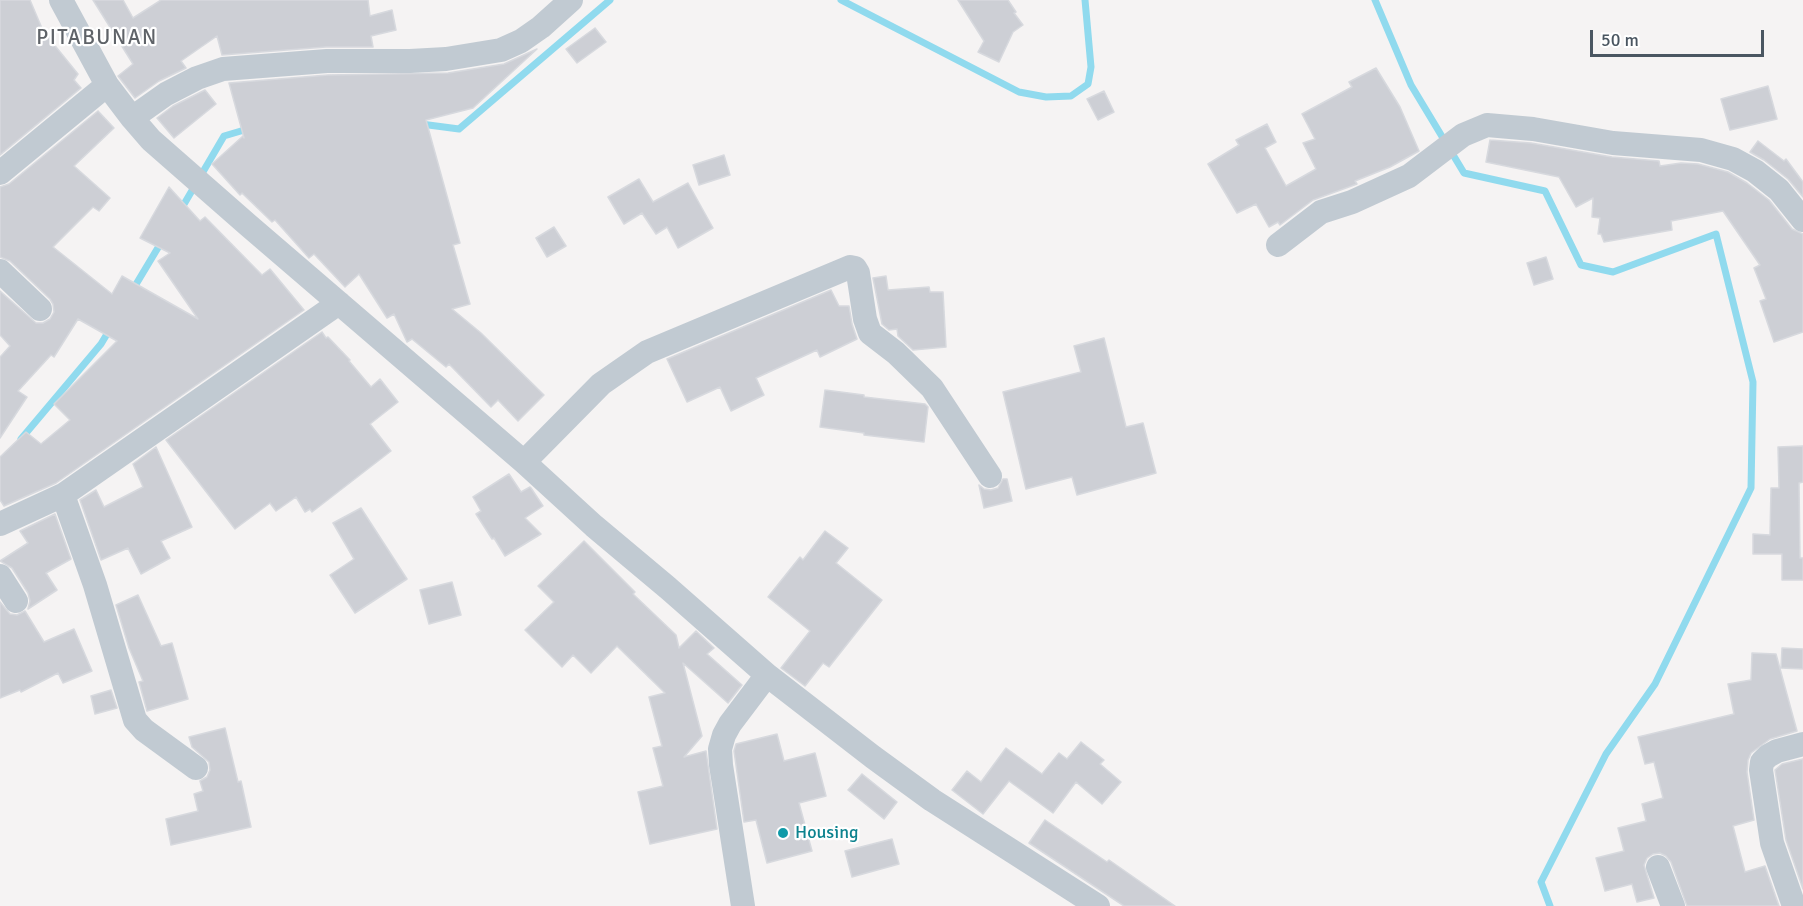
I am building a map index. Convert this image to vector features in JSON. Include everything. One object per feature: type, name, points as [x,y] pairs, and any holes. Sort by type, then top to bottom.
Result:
[{"type":"street","points":[[61,0],[107,85],[151,140],[767,675],[932,800],[1098,906]]},
{"type":"street","points":[[132,118],[166,94],[197,78],[223,69],[327,61],[446,59],[501,50],[521,41],[541,27],[572,0]]},
{"type":"street","points":[[0,173],[107,85]]},
{"type":"street","points":[[1278,245],[1321,212],[1352,202],[1409,176],[1463,135],[1475,128],[1487,125],[1613,143],[1701,150],[1733,159],[1755,171],[1779,190],[1803,220]]},
{"type":"street","points":[[524,462],[601,384],[647,352],[850,267],[855,268],[858,273],[866,327],[870,333],[896,353],[932,388],[990,476]]},
{"type":"street","points":[[0,271],[40,309]]},
{"type":"street","points":[[0,524],[63,495],[339,303]]},
{"type":"street","points":[[63,495],[95,585],[135,720],[144,730],[196,768]]},
{"type":"street","points":[[0,576],[16,601]]},
{"type":"street","points":[[743,906],[720,749],[730,724],[767,675]]},
{"type":"street","points":[[1794,906],[1772,843],[1761,770],[1762,762],[1768,756],[1777,751],[1803,744]]},
{"type":"street","points":[[1658,867],[1673,906]]},
{"type":"building","points":[[0,0],[30,0],[44,33],[48,32],[52,42],[78,74],[74,80],[81,88],[0,155]]},
{"type":"building","points":[[93,0],[123,0],[133,18],[161,0],[368,0],[370,16],[392,10],[396,30],[371,36],[373,47],[326,47],[222,55],[217,36],[181,61],[186,68],[159,81],[135,98],[118,76],[133,64]]},
{"type":"building","points":[[958,0],[1008,0],[1016,12],[1014,13],[1023,25],[1013,32],[999,62],[978,52],[984,41]]},
{"type":"building","points":[[595,28],[606,42],[577,63],[566,49]]},
{"type":"building","points":[[537,49],[473,108],[426,120],[460,243],[453,245],[470,304],[452,309],[481,333],[544,395],[518,421],[498,400],[491,407],[449,364],[446,367],[412,339],[407,342],[394,314],[387,318],[359,274],[345,287],[314,254],[309,258],[275,220],[272,222],[242,193],[240,195],[212,164],[243,136],[244,138],[229,83],[328,75],[448,73],[504,64]]},
{"type":"building","points":[[1376,68],[1400,107],[1419,151],[1390,167],[1355,181],[1357,184],[1313,200],[1280,225],[1278,222],[1269,227],[1256,204],[1237,213],[1208,164],[1239,145],[1236,140],[1267,124],[1276,142],[1265,148],[1286,186],[1316,169],[1303,143],[1315,139],[1302,114],[1352,87],[1349,82]]},
{"type":"building","points":[[1768,86],[1777,119],[1730,130],[1721,99]]},
{"type":"building","points":[[205,90],[216,104],[174,138],[157,118],[173,106]]},
{"type":"building","points":[[1104,91],[1114,112],[1098,120],[1087,99]]},
{"type":"building","points":[[98,111],[114,128],[74,166],[110,198],[99,211],[93,207],[53,247],[112,294],[122,276],[198,319],[158,261],[170,253],[140,238],[169,187],[200,221],[205,217],[262,275],[270,269],[304,310],[56,483],[4,506],[0,500],[0,457],[26,432],[41,444],[70,420],[54,404],[117,341],[78,319],[54,357],[51,355],[18,391],[27,397],[0,438],[0,357],[10,346],[0,335],[0,291],[36,323],[43,323],[50,319],[54,312],[50,299],[10,261],[0,257],[0,187],[9,184]]},
{"type":"building","points":[[1490,140],[1531,143],[1612,157],[1659,161],[1660,166],[1681,163],[1698,164],[1728,172],[1747,183],[1769,200],[1792,229],[1803,234],[1803,332],[1774,342],[1760,301],[1766,299],[1754,268],[1760,265],[1723,211],[1671,221],[1672,230],[1604,242],[1601,234],[1598,234],[1600,218],[1592,217],[1593,198],[1576,207],[1559,177],[1486,162]]},
{"type":"building","points":[[1758,141],[1784,161],[1786,159],[1803,182],[1803,197],[1788,179],[1750,152]]},
{"type":"building","points":[[724,155],[730,175],[699,185],[693,165]]},
{"type":"building","points":[[639,179],[653,202],[688,183],[713,228],[678,248],[667,227],[656,234],[642,213],[624,224],[608,197]]},
{"type":"building","points":[[554,227],[566,246],[547,257],[536,238]]},
{"type":"building","points":[[1546,257],[1553,279],[1534,285],[1527,263]]},
{"type":"building","points":[[886,276],[888,290],[929,287],[930,292],[943,292],[946,347],[913,350],[898,336],[897,329],[889,330],[882,324],[873,278]]},
{"type":"building","points":[[831,290],[839,306],[849,306],[857,339],[820,357],[817,350],[756,378],[764,395],[731,411],[720,387],[687,402],[667,359]]},
{"type":"building","points":[[322,332],[350,360],[371,387],[380,379],[398,402],[370,424],[391,451],[312,512],[310,509],[305,512],[296,497],[276,511],[270,503],[235,529],[166,440]]},
{"type":"building","points":[[1104,338],[1126,427],[1143,423],[1156,473],[1077,495],[1072,477],[1026,489],[1003,392],[1081,372],[1074,346]]},
{"type":"building","points":[[825,390],[925,404],[928,407],[924,442],[820,427]]},
{"type":"building","points":[[1803,446],[1803,482],[1799,483],[1800,558],[1803,558],[1803,580],[1782,580],[1782,554],[1753,554],[1753,534],[1770,535],[1771,488],[1779,488],[1778,447]]},
{"type":"building","points":[[156,447],[192,527],[161,541],[170,558],[141,574],[128,548],[101,560],[80,500],[96,490],[104,507],[143,487],[133,464]]},
{"type":"building","points":[[509,474],[521,492],[530,487],[543,506],[525,518],[541,534],[505,556],[476,514],[481,511],[473,497]]},
{"type":"building","points":[[1003,479],[1007,479],[1012,501],[984,508],[979,485],[991,490],[998,488]]},
{"type":"building","points":[[361,508],[407,579],[355,613],[330,575],[354,559],[333,523]]},
{"type":"building","points":[[55,514],[71,559],[46,573],[57,590],[28,609],[30,601],[28,593],[12,568],[0,561],[28,543],[20,531]]},
{"type":"building","points":[[825,531],[848,548],[836,563],[882,600],[829,667],[823,663],[805,686],[781,668],[810,631],[768,597],[800,557],[803,560]]},
{"type":"building","points":[[584,541],[635,592],[633,594],[676,635],[679,648],[696,631],[714,648],[707,654],[742,685],[728,703],[683,663],[702,736],[684,757],[706,751],[717,829],[650,844],[638,792],[663,786],[653,748],[662,746],[649,697],[665,693],[617,646],[591,673],[573,655],[562,667],[525,630],[554,602],[538,586]]},
{"type":"building","points":[[452,582],[461,615],[429,624],[420,590]]},
{"type":"building","points":[[138,595],[161,646],[172,643],[188,699],[147,711],[139,682],[143,681],[129,648],[116,605]]},
{"type":"building","points":[[0,602],[10,614],[17,615],[25,611],[44,642],[74,629],[92,671],[63,683],[58,673],[21,692],[20,690],[0,698]]},
{"type":"building","points":[[1782,648],[1803,649],[1803,669],[1781,668]]},
{"type":"building","points":[[1752,653],[1776,654],[1797,731],[1770,739],[1751,753],[1747,772],[1754,820],[1733,826],[1745,872],[1765,866],[1779,906],[1687,906],[1671,862],[1660,853],[1647,858],[1644,865],[1654,898],[1637,902],[1632,884],[1605,891],[1596,858],[1624,851],[1618,828],[1646,821],[1642,804],[1663,798],[1654,762],[1645,764],[1638,737],[1734,714],[1728,684],[1751,680]]},
{"type":"building","points":[[111,690],[117,708],[95,714],[91,696]]},
{"type":"building","points":[[225,728],[238,782],[241,781],[251,827],[171,845],[166,819],[198,811],[194,794],[203,791],[200,781],[207,777],[210,770],[209,762],[192,747],[189,737]]},
{"type":"building","points":[[777,734],[784,761],[815,753],[826,796],[799,803],[812,851],[767,863],[756,820],[744,822],[734,751],[736,744]]},
{"type":"building","points":[[1081,742],[1104,760],[1100,764],[1121,782],[1102,804],[1076,782],[1053,813],[1009,781],[983,814],[952,790],[967,771],[981,782],[1006,748],[1042,774],[1059,753],[1067,759]]},
{"type":"building","points":[[1803,759],[1803,889],[1786,840],[1775,770],[1782,764]]},
{"type":"building","points":[[862,774],[897,802],[884,819],[848,790]]},
{"type":"building","points":[[1045,820],[1107,862],[1109,860],[1175,906],[1124,906],[1029,843]]},
{"type":"building","points":[[892,839],[899,864],[852,877],[845,851]]},
{"type":"waterway","points":[[421,124],[459,129],[610,0]]},
{"type":"waterway","points":[[841,0],[1019,92],[1046,97],[1071,96],[1088,84],[1091,67],[1085,0]]},
{"type":"waterway","points":[[1375,0],[1411,85],[1464,173],[1545,191],[1581,265],[1613,272],[1716,234],[1753,382],[1751,488],[1655,684],[1606,754],[1541,882],[1550,906]]},
{"type":"waterway","points":[[180,211],[224,136],[251,128]]},
{"type":"waterway","points":[[132,291],[162,241]]},
{"type":"waterway","points":[[21,439],[101,344],[110,329]]},
{"type":"place","name":"Housing","points":[[783,833]]},
{"type":"district","name":"PITABUNAN","points":[[97,38]]}]
